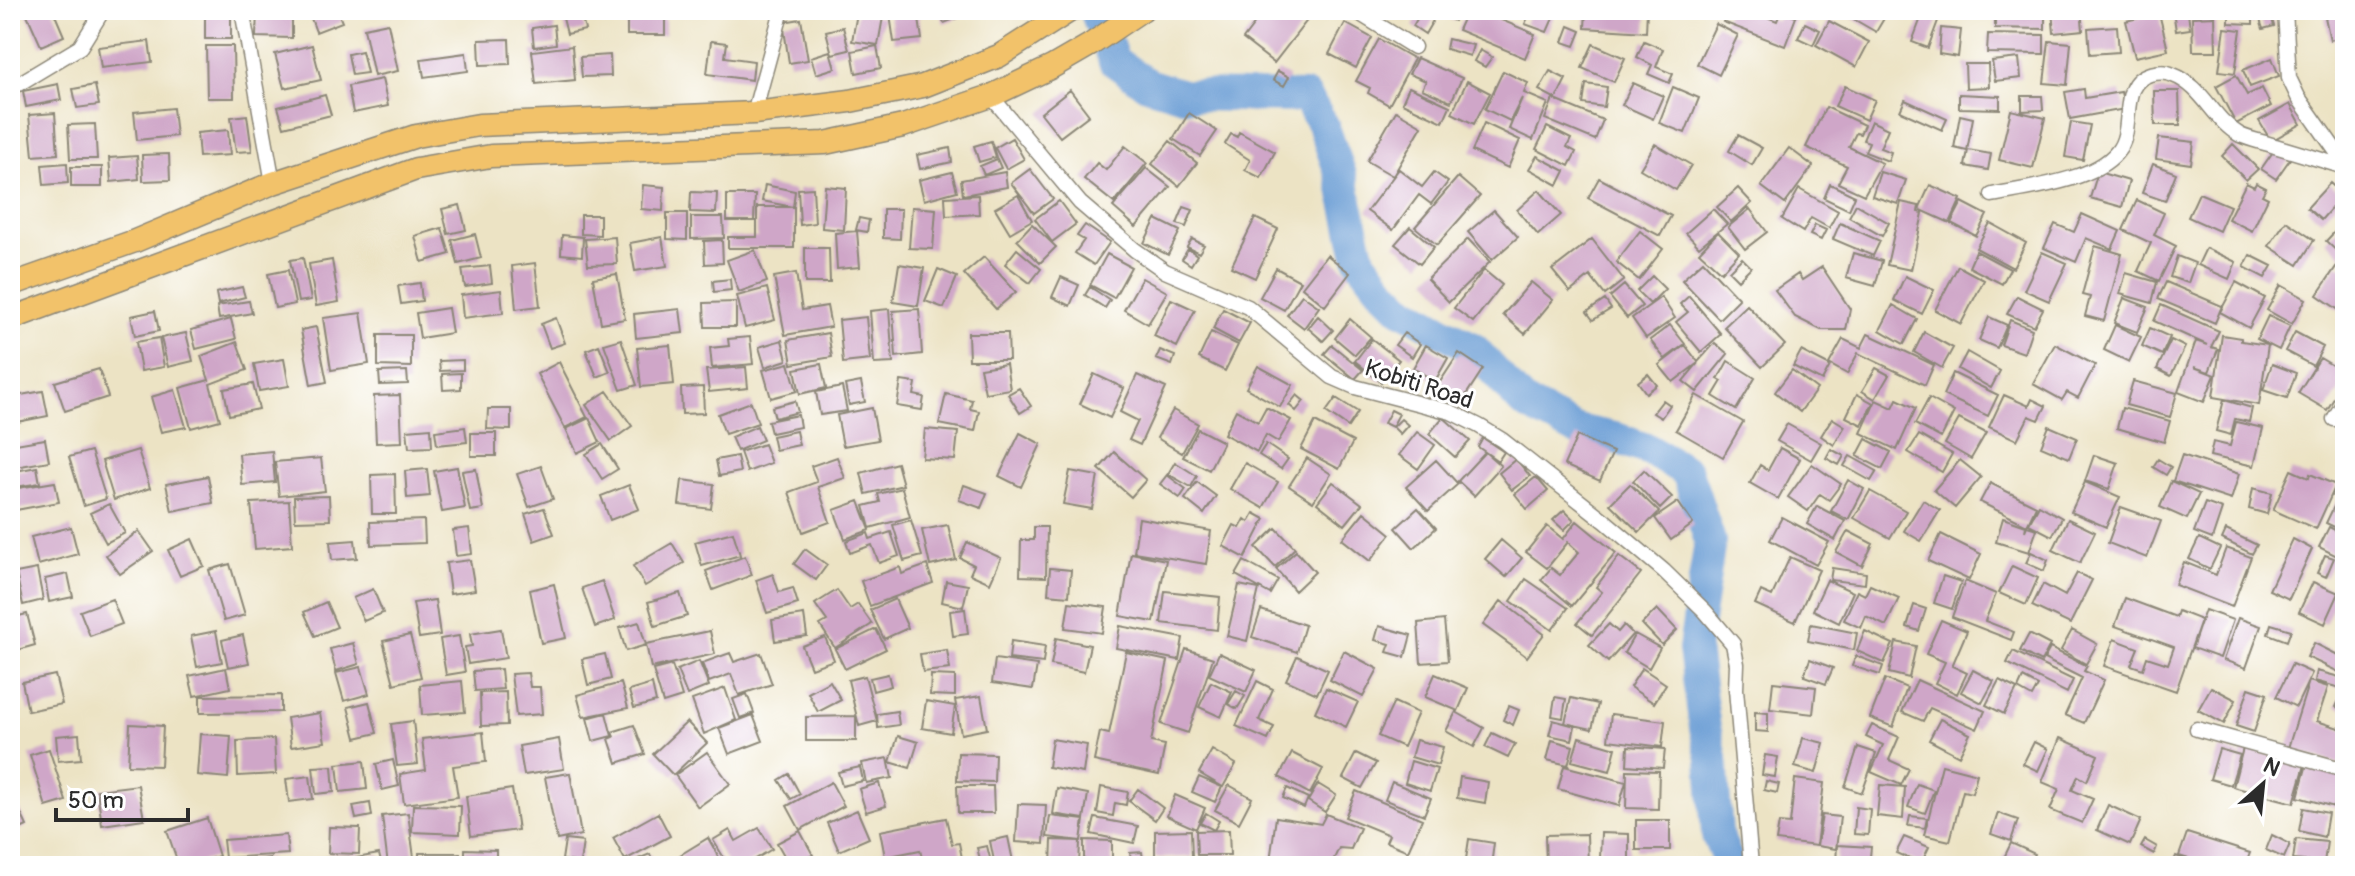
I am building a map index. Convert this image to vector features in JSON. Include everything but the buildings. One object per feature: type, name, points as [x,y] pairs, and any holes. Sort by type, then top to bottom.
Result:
[{"type":"main road","points":[[10,285],[135,241],[273,183],[416,136],[479,125],[754,113],[850,101],[923,86],[999,56],[1070,10]]},
{"type":"main road","points":[[10,319],[416,169],[491,156],[825,143],[903,126],[991,96],[1090,45],[1142,10]]},
{"type":"street","points":[[10,89],[80,47],[103,10]]},
{"type":"street","points":[[242,10],[273,183]]},
{"type":"street","points":[[754,113],[782,10]]},
{"type":"street","points":[[1354,10],[1414,47]]},
{"type":"street","points":[[2285,10],[2289,78],[2298,97],[2345,166]]},
{"type":"street","points":[[1992,195],[2072,177],[2096,168],[2117,152],[2127,133],[2131,86],[2140,77],[2158,71],[2172,74],[2191,85],[2225,124],[2241,135],[2345,166]]},
{"type":"street","name":"Kobiti Road","points":[[991,96],[1080,203],[1135,250],[1165,271],[1248,307],[1332,377],[1355,387],[1451,412],[1502,440],[1652,561],[1701,607],[1733,644],[1737,664],[1736,689],[1751,866]]},
{"type":"street","points":[[2334,419],[2345,401]]},
{"type":"street","points":[[2197,729],[2345,770]]},
{"type":"waterway","points":[[1095,10],[1114,61],[1147,84],[1183,95],[1306,97],[1323,125],[1341,175],[1360,260],[1401,308],[1474,349],[1522,402],[1577,430],[1619,439],[1649,450],[1687,472],[1710,541],[1694,649],[1712,758],[1717,835],[1730,866]]}]
